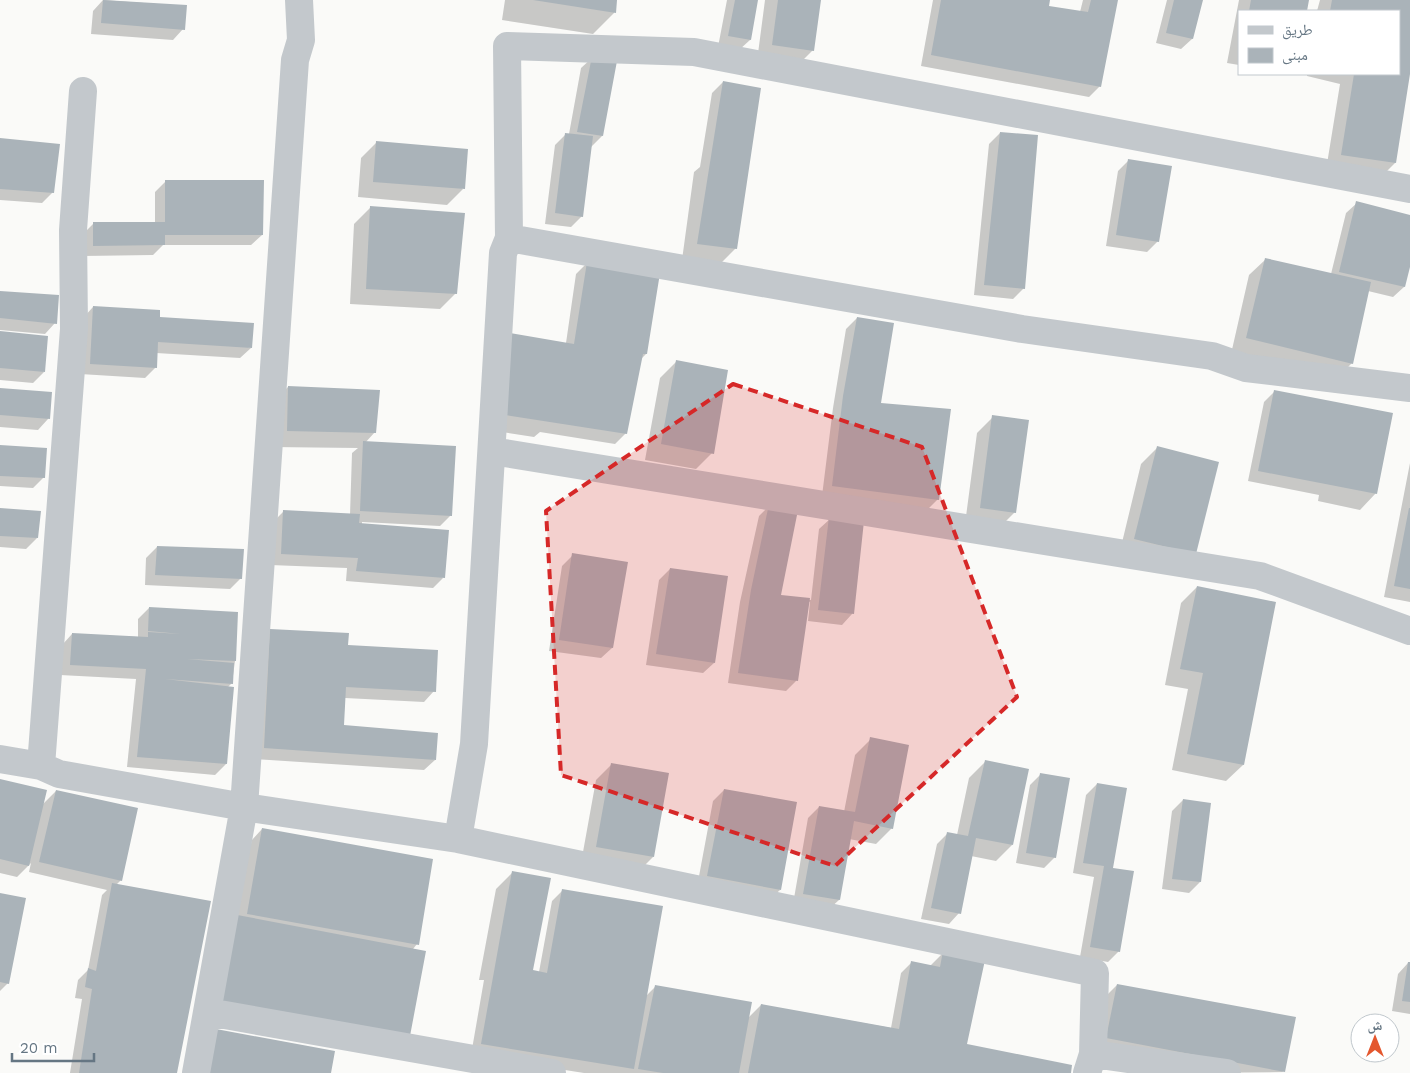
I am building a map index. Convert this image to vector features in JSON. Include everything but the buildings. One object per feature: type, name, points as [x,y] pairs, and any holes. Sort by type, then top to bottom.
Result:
[{"type":"street","points":[[196,1073],[244,807],[294,70],[301,40],[299,0]]},
{"type":"street","points":[[458,839],[474,744],[503,253],[509,238],[508,46],[694,52],[1410,190]]},
{"type":"street","points":[[41,766],[74,329],[72,230],[82,92]]},
{"type":"street","points":[[509,238],[1022,329],[1212,356],[1246,368],[1410,388]]},
{"type":"street","points":[[492,452],[1260,576],[1410,631]]},
{"type":"street","points":[[0,759],[41,766],[59,774],[244,807],[458,839],[1095,973],[1090,1064],[1226,1073]]},
{"type":"street","points":[[208,1012],[551,1073]]},
{"type":"highlighted area","points":[[733,384],[922,447],[1017,697],[835,866],[561,775],[546,511]]}]
